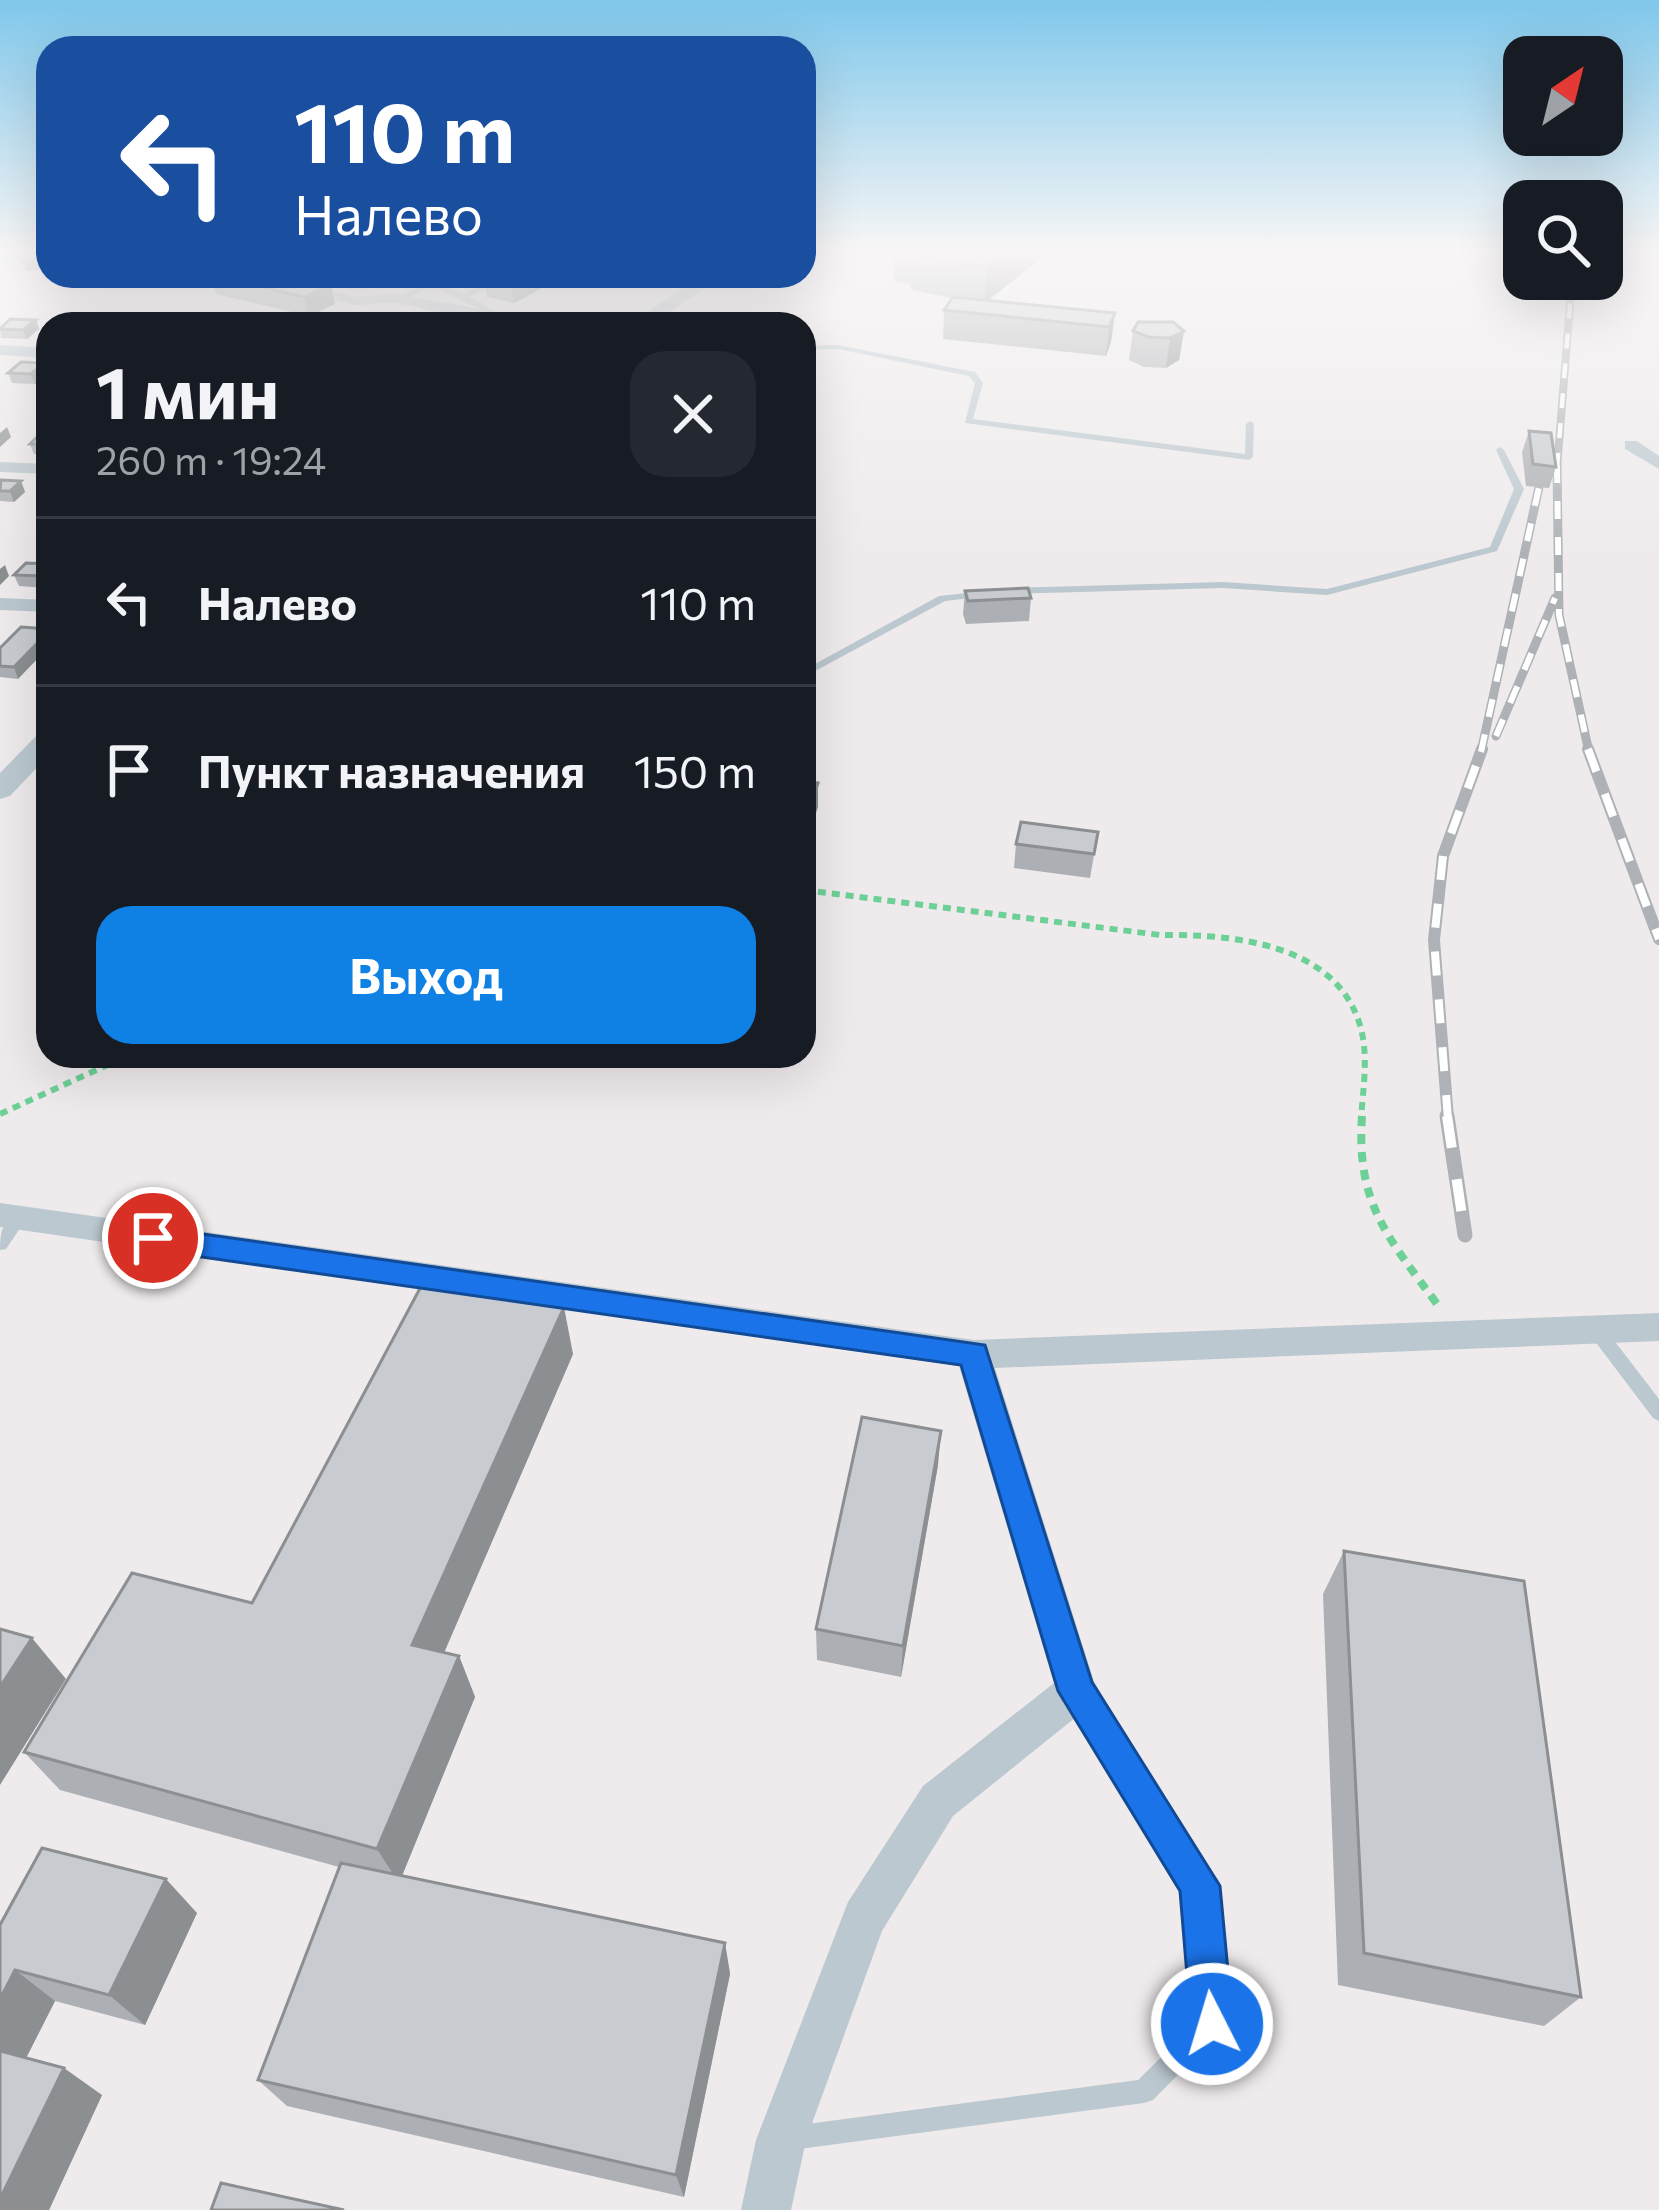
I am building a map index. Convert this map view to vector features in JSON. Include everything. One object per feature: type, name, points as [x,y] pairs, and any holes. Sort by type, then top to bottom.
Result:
[{"type":"street","points":[[1631,445],[1659,464]]},
{"type":"street","points":[[0,467],[36,468]]},
{"type":"street","points":[[0,604],[36,606]]},
{"type":"street","points":[[0,790],[36,752]]},
{"type":"street","points":[[6,1226],[974,1354],[1659,1328]]},
{"type":"street","points":[[766,2210],[781,2140],[863,1918],[938,1801],[1077,1691],[989,1418],[974,1354]]},
{"type":"lane","points":[[859,351],[972,374],[979,383],[968,422],[1249,457],[1250,424]]},
{"type":"lane","points":[[816,667],[943,598],[1040,588],[1223,585],[1327,592],[1494,549],[1520,489],[1500,450]]},
{"type":"lane","points":[[1597,1331],[1659,1412]]},
{"type":"lane","points":[[781,2140],[1144,2091],[1212,2024],[1200,1886],[1077,1691]]},
{"type":"path","points":[[816,892],[1160,935],[1194,933],[1305,959],[1344,988],[1361,1029],[1364,1189],[1380,1222],[1460,1338]]},
{"type":"path","points":[[0,1114],[101,1068]]},
{"type":"building","points":[[21,362],[36,363],[31,374],[8,373]]},
{"type":"building","points":[[1529,431],[1551,433],[1556,467],[1533,464]]},
{"type":"building","points":[[1,480],[21,481],[10,491],[0,491]]},
{"type":"building","points":[[26,563],[36,563],[36,576],[14,575]]},
{"type":"building","points":[[1028,588],[1031,598],[968,601],[965,591]]},
{"type":"building","points":[[21,627],[36,628],[36,644],[14,667],[0,666],[0,648]]},
{"type":"building","points":[[1021,822],[1098,832],[1094,854],[1016,844]]},
{"type":"building","points":[[425,1279],[564,1307],[412,1645],[459,1656],[377,1849],[24,1752],[132,1573],[252,1603]]},
{"type":"building","points":[[862,1417],[941,1431],[903,1646],[816,1629]]},
{"type":"building","points":[[1344,1551],[1524,1581],[1581,1997],[1364,1953]]},
{"type":"building","points":[[0,1629],[32,1638],[0,1687]]},
{"type":"building","points":[[42,1848],[166,1879],[109,1995],[15,1970],[0,1999],[0,1925]]},
{"type":"building","points":[[341,1863],[725,1943],[676,2175],[258,2080]]},
{"type":"building","points":[[0,2051],[64,2068],[0,2199]]},
{"type":"building","points":[[221,2183],[344,2210],[211,2210]]},
{"type":"railway","points":[[1557,468],[1566,351]]},
{"type":"railway","points":[[1557,468],[1559,615],[1589,751]]},
{"type":"railway","points":[[1481,751],[1539,487]]},
{"type":"railway","points":[[1496,736],[1555,598]]},
{"type":"railway","points":[[1448,1119],[1434,940],[1443,856],[1481,751]]},
{"type":"railway","points":[[1589,751],[1659,939]]},
{"type":"railway","points":[[1447,1116],[1465,1235]]},
{"type":"route","points":[[153,1238],[974,1354],[989,1418],[1077,1691],[1200,1886],[1212,2024]]}]
